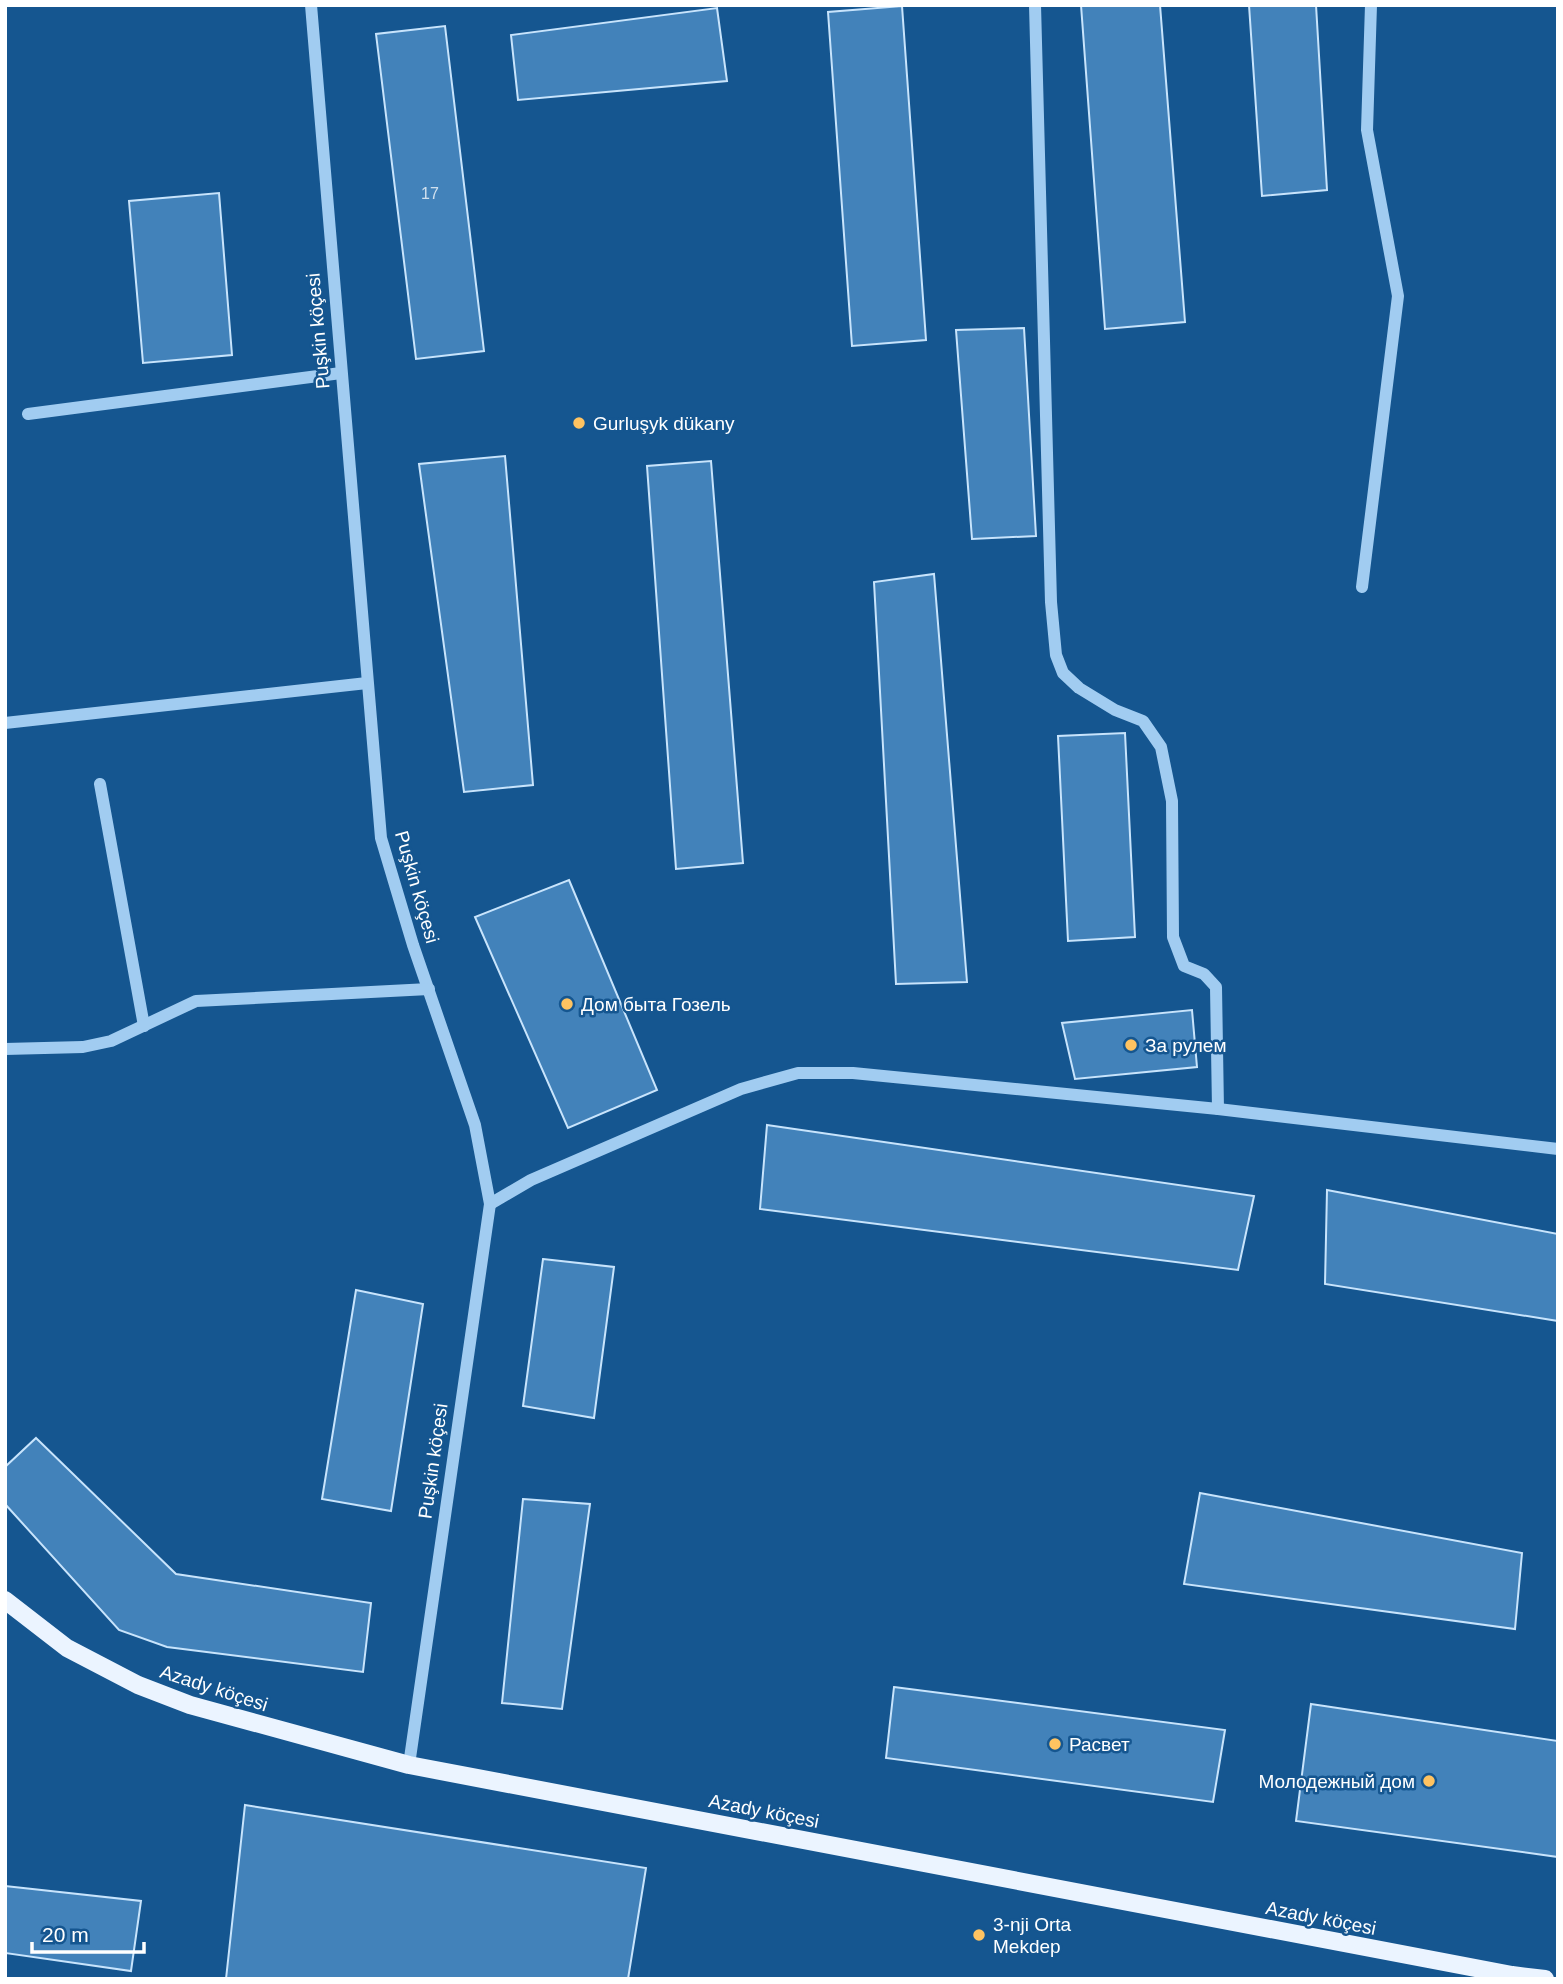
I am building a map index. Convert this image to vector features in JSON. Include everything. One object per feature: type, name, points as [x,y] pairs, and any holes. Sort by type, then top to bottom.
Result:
[{"type":"main road","name":"Azady köçesi","points":[[5,1600],[67,1648],[138,1685],[190,1705],[409,1765],[1512,1977],[1545,1979]]},
{"type":"street","name":"Puşkin köçesi","points":[[311,5],[381,838],[396,892],[475,1125],[490,1204],[409,1765]]},
{"type":"street","points":[[1035,5],[1051,588],[1056,655],[1063,673],[1079,688],[1115,710],[1143,721],[1161,747],[1172,801],[1172,937],[1184,966],[1204,974],[1216,987],[1218,1109]]},
{"type":"street","points":[[1362,587],[1398,296],[1367,130],[1371,5]]},
{"type":"street","points":[[28,414],[341,373]]},
{"type":"street","points":[[5,723],[367,683]]},
{"type":"street","points":[[100,784],[144,1026]]},
{"type":"street","points":[[5,1049],[83,1047],[111,1041],[196,1001],[429,989]]},
{"type":"street","points":[[490,1204],[531,1180],[741,1088],[798,1073],[853,1073],[1218,1109],[1558,1149]]},
{"type":"building","points":[[1081,5],[1160,5],[1185,322],[1105,329]]},
{"type":"building","points":[[1249,5],[1316,5],[1327,190],[1262,196]]},
{"type":"building","points":[[902,6],[926,340],[852,346],[828,12]]},
{"type":"building","points":[[717,8],[727,81],[518,100],[511,35]]},
{"type":"building","points":[[445,26],[484,351],[416,359],[376,34]]},
{"type":"building","points":[[219,193],[232,355],[143,363],[129,201]]},
{"type":"building","points":[[1024,328],[1036,536],[972,539],[956,330]]},
{"type":"building","points":[[505,456],[533,785],[464,792],[419,464]]},
{"type":"building","points":[[711,461],[743,863],[676,869],[647,466]]},
{"type":"building","points":[[934,574],[967,982],[896,984],[874,582]]},
{"type":"building","points":[[1125,733],[1135,937],[1068,941],[1058,736]]},
{"type":"building","name":"Дом быта Гозель","points":[[569,880],[657,1090],[568,1128],[475,917]]},
{"type":"building","name":"За рулем","points":[[1192,1010],[1197,1067],[1075,1079],[1062,1023]]},
{"type":"building","points":[[767,1125],[1254,1196],[1238,1270],[760,1209]]},
{"type":"building","points":[[1327,1190],[1558,1234],[1558,1321],[1325,1284]]},
{"type":"building","points":[[543,1259],[614,1267],[594,1418],[523,1406]]},
{"type":"building","points":[[356,1290],[423,1304],[391,1511],[322,1499]]},
{"type":"building","points":[[36,1438],[176,1574],[371,1603],[363,1672],[167,1647],[119,1630],[5,1504],[5,1467]]},
{"type":"building","points":[[1200,1493],[1522,1553],[1515,1629],[1184,1584]]},
{"type":"building","points":[[523,1499],[590,1504],[562,1709],[502,1703]]},
{"type":"building","name":"Расвет","points":[[894,1687],[1225,1730],[1213,1802],[886,1758]]},
{"type":"building","name":"Молодежный дом","points":[[1311,1704],[1558,1741],[1558,1857],[1296,1821]]},
{"type":"building","points":[[245,1805],[646,1868],[628,1979],[226,1979]]},
{"type":"building","points":[[5,1886],[141,1901],[131,1971],[5,1953]]},
{"type":"place","name":"Gurluşyk dükany","points":[[579,423]]},
{"type":"place","name":"Дом быта Гозель","points":[[567,1004]]},
{"type":"place","name":"За рулем","points":[[1131,1045]]},
{"type":"place","name":"Расвет","points":[[1055,1744]]},
{"type":"place","name":"Молодежный дом","points":[[1429,1781]]},
{"type":"place","name":"3-nji Orta Mekdep","points":[[979,1935]]}]
